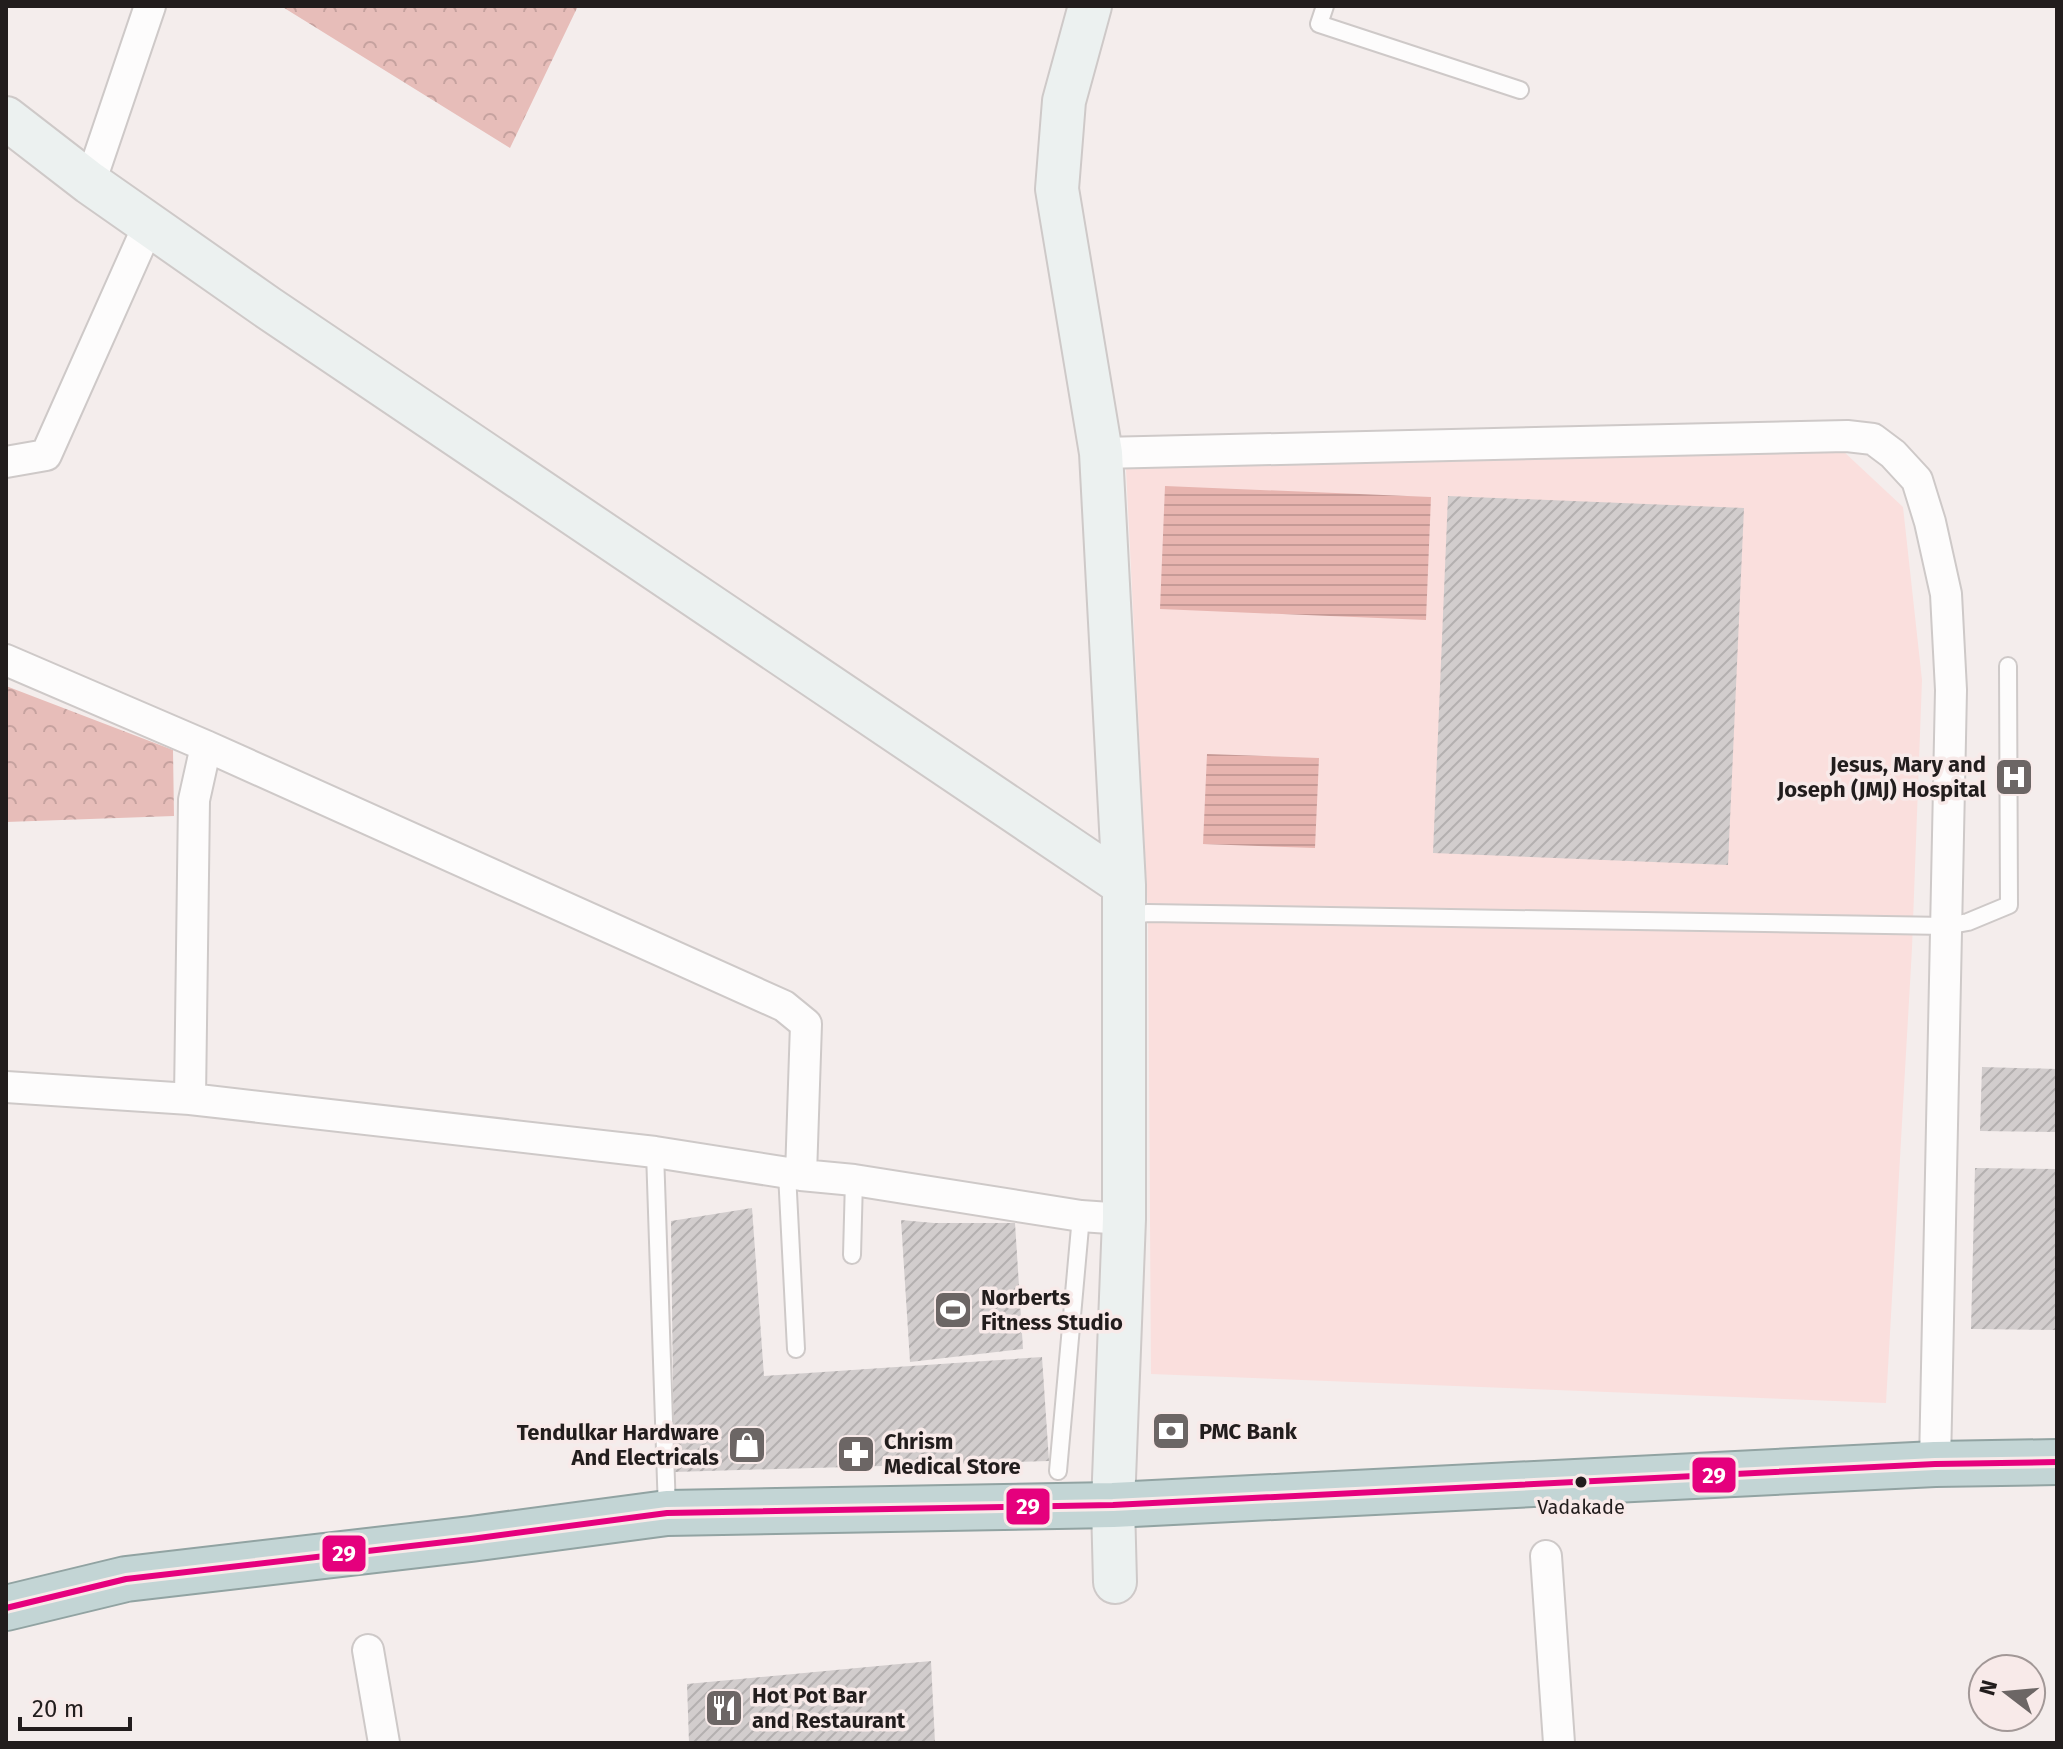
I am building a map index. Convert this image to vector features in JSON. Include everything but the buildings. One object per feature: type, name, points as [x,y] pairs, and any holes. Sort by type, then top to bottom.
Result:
[{"type":"highway","points":[[6,1608],[126,1579],[667,1513],[1113,1505],[1935,1464],[2057,1462]]},
{"type":"street","points":[[90,183],[150,6]]},
{"type":"street","points":[[1090,6],[1064,101],[1057,189],[1101,453],[1124,901],[1124,1219],[1113,1505],[1115,1582]]},
{"type":"street","points":[[6,118],[90,183],[1124,901]]},
{"type":"street","points":[[6,462],[46,455],[149,224]]},
{"type":"street","points":[[1101,453],[1847,436],[1873,439],[1893,454],[1917,480],[1946,594],[1951,690],[1935,1464]]},
{"type":"street","points":[[6,660],[206,746],[784,1006],[806,1024],[794,1174]]},
{"type":"street","points":[[190,1099],[194,800],[206,746]]},
{"type":"street","points":[[6,1087],[190,1099],[655,1152],[1081,1216],[1124,1219]]},
{"type":"street","points":[[1546,1556],[1559,1743]]},
{"type":"street","points":[[368,1650],[384,1743]]},
{"type":"lane","points":[[1325,6],[1319,24],[1520,90]]},
{"type":"lane","points":[[1124,901],[1148,913],[1946,926],[1968,922],[2009,905],[2008,666]]},
{"type":"lane","points":[[655,1152],[667,1513]]},
{"type":"lane","points":[[794,1174],[796,1349]]},
{"type":"lane","points":[[852,1255],[854,1180]]},
{"type":"lane","points":[[1058,1471],[1081,1216]]},
{"type":"green space","points":[[281,6],[578,6],[510,148]]},
{"type":"green space","points":[[6,686],[173,750],[174,816],[6,822]]},
{"type":"shaded area","points":[[1842,450],[1903,507],[1922,680],[1912,948],[1886,1403],[1151,1374],[1148,913],[1126,468]]},
{"type":"shaded area","points":[[1165,486],[1431,497],[1426,620],[1160,609]]},
{"type":"shaded area","points":[[1207,754],[1319,758],[1315,848],[1203,844]]},
{"type":"transit line","name":"29","points":[[6,1608],[126,1579],[667,1513],[1113,1505],[1935,1464],[2057,1462]]},
{"type":"place","name":"Jesus, Mary and Joseph (JMJ) Hospital","points":[[2014,777]]},
{"type":"place","name":"Norberts Fitness Studio","points":[[953,1310]]},
{"type":"place","name":"PMC Bank","points":[[1171,1431]]},
{"type":"place","name":"Tendulkar Hardware And Electricals","points":[[747,1445]]},
{"type":"place","name":"Chrism Medical Store","points":[[856,1454]]},
{"type":"place","name":"Vadakade","points":[[1581,1482]]},
{"type":"place","name":"Hot Pot Bar and Restaurant","points":[[724,1708]]}]
